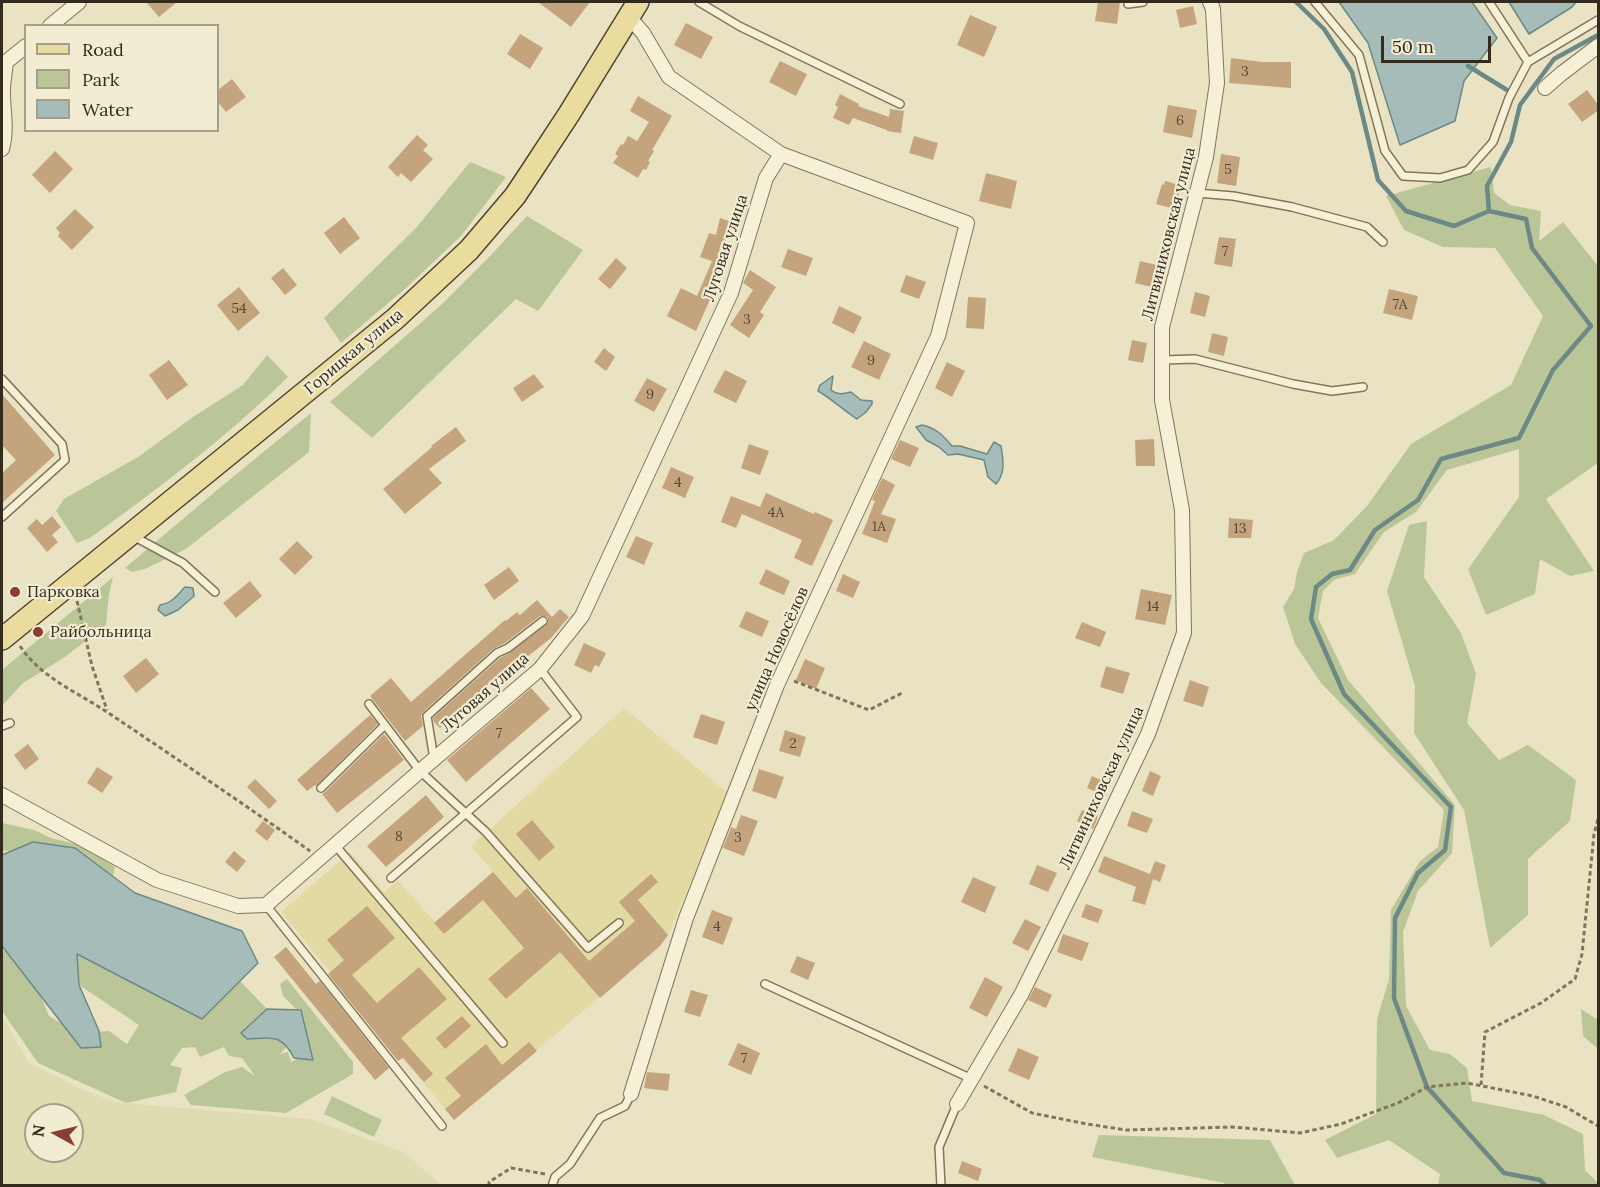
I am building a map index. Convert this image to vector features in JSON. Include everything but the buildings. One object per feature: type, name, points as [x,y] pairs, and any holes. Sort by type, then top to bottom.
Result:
[{"type":"main road","name":"Горицкая улица","points":[[6,636],[386,326],[469,250],[520,189],[634,9]]},
{"type":"street","points":[[52,24],[78,2]]},
{"type":"street","name":"Литвиниховская улица","points":[[957,1104],[1022,995],[1115,805],[1148,734],[1184,633],[1182,510],[1162,400],[1162,327],[1206,157],[1217,83],[1213,9],[1210,2]]},
{"type":"street","points":[[634,9],[643,33],[669,77],[780,154]]},
{"type":"street","points":[[1545,88],[1599,46]]},
{"type":"street","points":[[2,148],[3,86],[6,62],[24,48]]},
{"type":"street","name":"улица Новосёлов","points":[[631,1094],[686,918],[782,676],[938,336],[967,223],[780,154]]},
{"type":"street","name":"Луговая улица","points":[[266,904],[540,669],[582,616],[731,293],[765,178],[780,154]]},
{"type":"street","points":[[2,795],[157,880],[238,906],[266,904]]},
{"type":"lane","points":[[699,2],[739,26],[900,104]]},
{"type":"lane","points":[[1128,4],[1143,2]]},
{"type":"lane","points":[[1315,2],[1359,56],[1385,151],[1403,176],[1440,178],[1468,170],[1493,142],[1509,98],[1528,62],[1599,20]]},
{"type":"lane","points":[[1489,2],[1528,62]]},
{"type":"lane","points":[[1197,194],[1233,196],[1292,207],[1367,227],[1383,242]]},
{"type":"lane","points":[[1162,360],[1195,359],[1293,384],[1332,391],[1364,387]]},
{"type":"lane","points":[[2,379],[62,444],[65,460],[2,517]]},
{"type":"lane","points":[[131,535],[183,563],[215,592]]},
{"type":"lane","points":[[434,759],[427,716],[497,652],[508,648],[543,621]]},
{"type":"lane","points":[[391,878],[577,717],[540,669]]},
{"type":"lane","points":[[369,704],[420,771],[486,832],[588,948],[619,923]]},
{"type":"lane","points":[[2,726],[10,723]]},
{"type":"lane","points":[[321,788],[385,725]]},
{"type":"lane","points":[[335,845],[503,1043]]},
{"type":"lane","points":[[266,904],[442,1126]]},
{"type":"lane","points":[[765,984],[972,1079]]},
{"type":"lane","points":[[552,1185],[555,1177],[570,1164],[600,1118],[625,1106],[631,1094]]},
{"type":"lane","points":[[941,1185],[939,1147],[957,1104]]},
{"type":"path","points":[[73,582],[92,666],[108,712]]},
{"type":"path","points":[[6,636],[28,660],[46,675],[108,712],[320,858]]},
{"type":"path","points":[[782,676],[869,710],[902,693]]},
{"type":"path","points":[[1481,1085],[1485,1032],[1541,1003],[1575,979],[1582,954],[1594,834],[1599,819]]},
{"type":"path","points":[[972,1079],[1032,1113],[1126,1130],[1233,1127],[1300,1133],[1341,1125],[1398,1102],[1427,1087],[1467,1083],[1533,1096],[1566,1107],[1599,1126]]},
{"type":"path","points":[[489,1185],[489,1182],[511,1168],[555,1177]]},
{"type":"green space","points":[[470,162],[506,177],[461,236],[406,288],[341,343],[324,318],[416,228]]},
{"type":"green space","points":[[1491,167],[1494,193],[1510,205],[1541,211],[1539,241],[1563,222],[1598,266],[1598,463],[1546,499],[1594,571],[1570,576],[1540,559],[1535,594],[1486,615],[1468,569],[1519,497],[1519,449],[1447,470],[1416,512],[1384,532],[1355,574],[1334,580],[1323,591],[1318,618],[1348,680],[1455,805],[1452,853],[1418,891],[1403,932],[1406,1006],[1430,1050],[1450,1054],[1467,1068],[1472,1101],[1544,1115],[1583,1134],[1585,1170],[1598,1185],[1438,1185],[1440,1174],[1389,1140],[1337,1158],[1325,1140],[1376,1114],[1377,1019],[1389,979],[1391,910],[1420,861],[1438,847],[1444,810],[1321,683],[1295,644],[1283,607],[1294,589],[1304,553],[1334,540],[1367,506],[1411,444],[1511,385],[1543,316],[1495,248],[1443,247],[1404,230],[1386,196]]},
{"type":"green space","points":[[527,216],[583,250],[538,311],[516,299],[372,438],[330,402],[440,306]]},
{"type":"green space","points":[[267,355],[288,377],[192,461],[90,538],[77,543],[56,511],[64,499],[138,457],[193,417],[243,385]]},
{"type":"green space","points":[[311,413],[309,452],[186,549],[145,569],[132,572],[125,568],[217,490]]},
{"type":"green space","points":[[1427,521],[1424,577],[1461,633],[1476,674],[1467,723],[1499,760],[1528,745],[1576,780],[1570,821],[1528,859],[1528,915],[1490,948],[1464,810],[1414,733],[1415,686],[1387,591],[1409,525]]},
{"type":"green space","points":[[113,577],[106,625],[65,657],[23,683],[2,706],[2,670]]},
{"type":"green space","points":[[2,823],[34,830],[51,838],[83,846],[115,867],[111,884],[47,850],[2,851]]},
{"type":"green space","points":[[2,951],[15,953],[32,975],[49,1016],[77,1033],[109,1031],[127,1044],[139,1025],[79,985],[77,954],[202,1019],[240,981],[267,1009],[241,1033],[247,1039],[275,1037],[288,1046],[280,1054],[288,1052],[291,1062],[304,1056],[302,1015],[283,996],[280,984],[287,979],[353,1062],[353,1074],[286,1113],[191,1105],[184,1095],[225,1072],[242,1067],[255,1076],[242,1058],[229,1056],[224,1047],[200,1057],[195,1047],[182,1048],[170,1065],[182,1068],[176,1092],[126,1103],[38,1063],[2,1011]]},
{"type":"green space","points":[[1581,1009],[1598,1020],[1598,1049],[1583,1036]]},
{"type":"green space","points":[[2,1016],[28,1062],[77,1087],[114,1102],[311,1119],[404,1152],[441,1185],[2,1185]]},
{"type":"green space","points":[[332,1096],[382,1120],[374,1137],[324,1114]]},
{"type":"green space","points":[[1099,1135],[1270,1140],[1295,1185],[1224,1185],[1224,1183],[1092,1157]]},
{"type":"sand","points":[[624,708],[728,793],[668,935],[660,946],[454,1120],[281,912],[350,852],[384,892],[398,880],[435,922],[493,872],[471,846]]},
{"type":"water","points":[[1339,2],[1472,2],[1497,38],[1464,81],[1455,121],[1400,145],[1368,43]]},
{"type":"water","points":[[1509,2],[1576,2],[1572,7],[1529,34]]},
{"type":"water","points":[[833,376],[831,390],[833,392],[840,394],[851,392],[861,400],[872,401],[866,412],[857,419],[818,391],[820,385]]},
{"type":"water","points":[[922,425],[939,432],[952,446],[987,454],[994,442],[1001,446],[1003,471],[996,484],[988,477],[984,460],[958,454],[948,455],[926,440],[916,427]]},
{"type":"water","points":[[185,587],[193,588],[194,596],[178,610],[165,616],[158,610],[160,605],[171,601]]},
{"type":"water","points":[[33,842],[75,848],[135,893],[242,931],[258,963],[202,1019],[77,954],[79,985],[99,1031],[101,1047],[81,1048],[2,946],[2,855]]},
{"type":"water","points":[[267,1009],[301,1010],[313,1060],[294,1058],[285,1044],[275,1039],[247,1039],[241,1033]]},
{"type":"waterway","points":[[1296,2],[1324,29],[1352,72],[1378,180],[1406,211],[1454,226],[1489,211],[1526,219],[1532,248],[1591,326],[1553,370],[1519,438],[1441,459],[1418,500],[1375,530],[1350,570],[1332,574],[1316,587],[1311,619],[1344,694],[1451,807],[1445,850],[1418,873],[1395,918],[1394,998],[1427,1087],[1504,1173],[1540,1180],[1546,1186]]},
{"type":"waterway","points":[[1489,211],[1487,186],[1511,142],[1520,105],[1554,59],[1598,35]]},
{"type":"waterway","points":[[1468,66],[1507,90]]},
{"type":"place","name":"Парковка","points":[[15,592]]},
{"type":"place","name":"Райбольница","points":[[38,632]]}]
